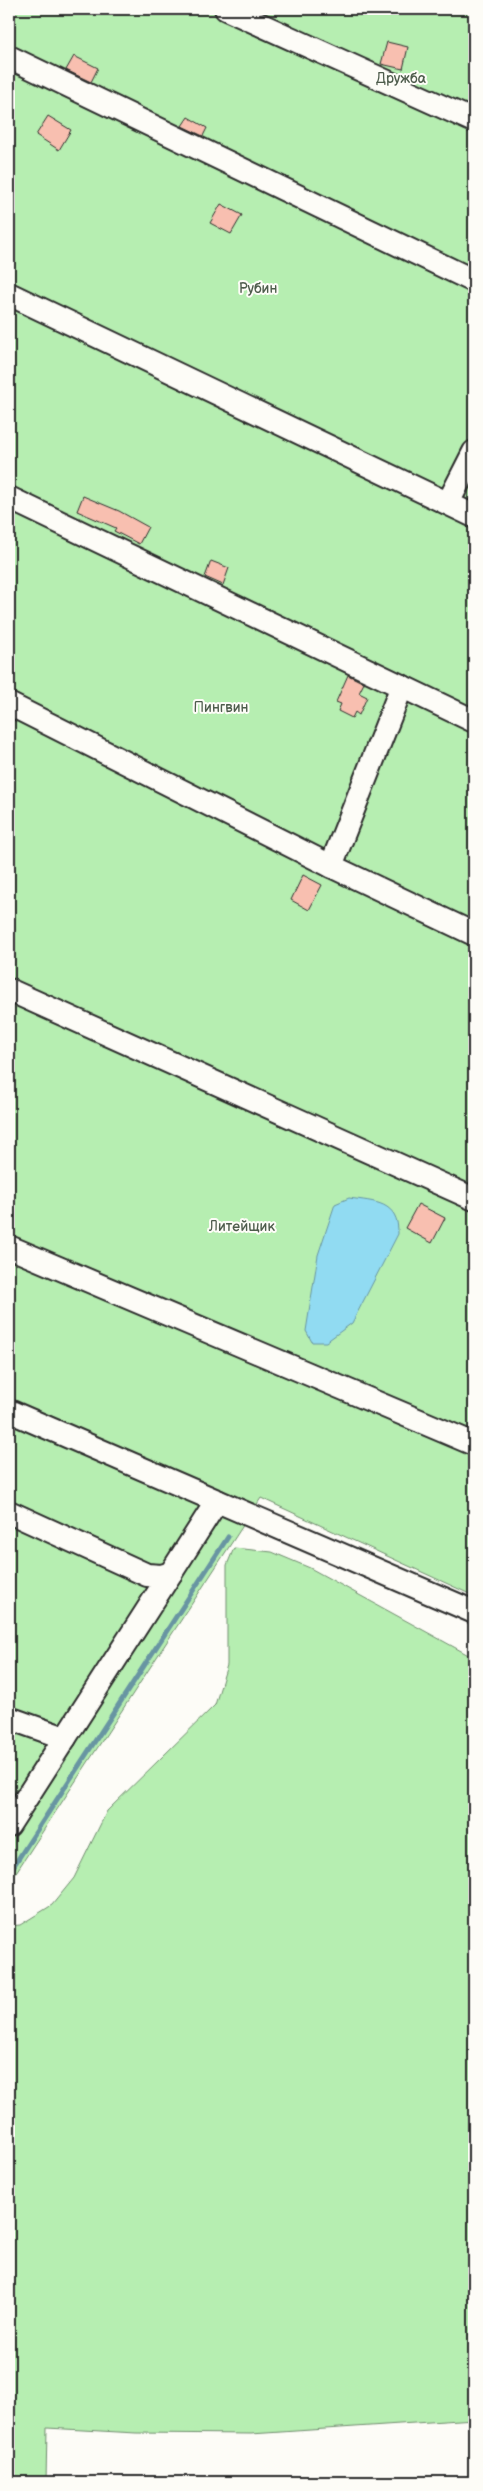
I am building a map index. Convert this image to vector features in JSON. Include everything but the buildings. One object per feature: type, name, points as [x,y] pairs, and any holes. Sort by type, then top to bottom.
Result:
[{"type":"street","points":[[226,9],[474,122]]},
{"type":"street","points":[[9,57],[474,282]]},
{"type":"street","points":[[9,294],[474,516]]},
{"type":"street","points":[[448,503],[474,452]]},
{"type":"street","points":[[9,498],[474,721]]},
{"type":"street","points":[[331,866],[402,686]]},
{"type":"street","points":[[9,704],[331,866],[474,934]]},
{"type":"street","points":[[9,990],[474,1199]]},
{"type":"street","points":[[9,1247],[474,1444]]},
{"type":"street","points":[[9,1411],[474,1612]]},
{"type":"street","points":[[9,1825],[217,1501]]},
{"type":"street","points":[[9,1512],[148,1575],[162,1576],[171,1573]]},
{"type":"street","points":[[9,1718],[65,1738]]},
{"type":"green space","points":[[9,9],[474,9],[474,1596],[261,1498],[9,1883]]},
{"type":"green space","points":[[234,1548],[272,1552],[310,1568],[474,1658],[474,2419],[251,2434],[136,2433],[47,2428],[46,2482],[9,2482],[9,1926],[20,1925],[52,1905],[74,1878],[107,1811],[215,1705],[227,1665],[227,1565]]},
{"type":"water","points":[[349,1198],[376,1202],[390,1209],[397,1223],[398,1234],[352,1323],[326,1342],[312,1342],[306,1331],[318,1255],[335,1204]]},
{"type":"waterway","points":[[9,1873],[228,1537]]},
{"type":"park label","name":"Дружба","points":[[401,78]]},
{"type":"park label","name":"Рубин","points":[[258,288]]},
{"type":"park label","name":"Пингвин","points":[[221,707]]},
{"type":"park label","name":"Литейщик","points":[[242,1226]]}]
